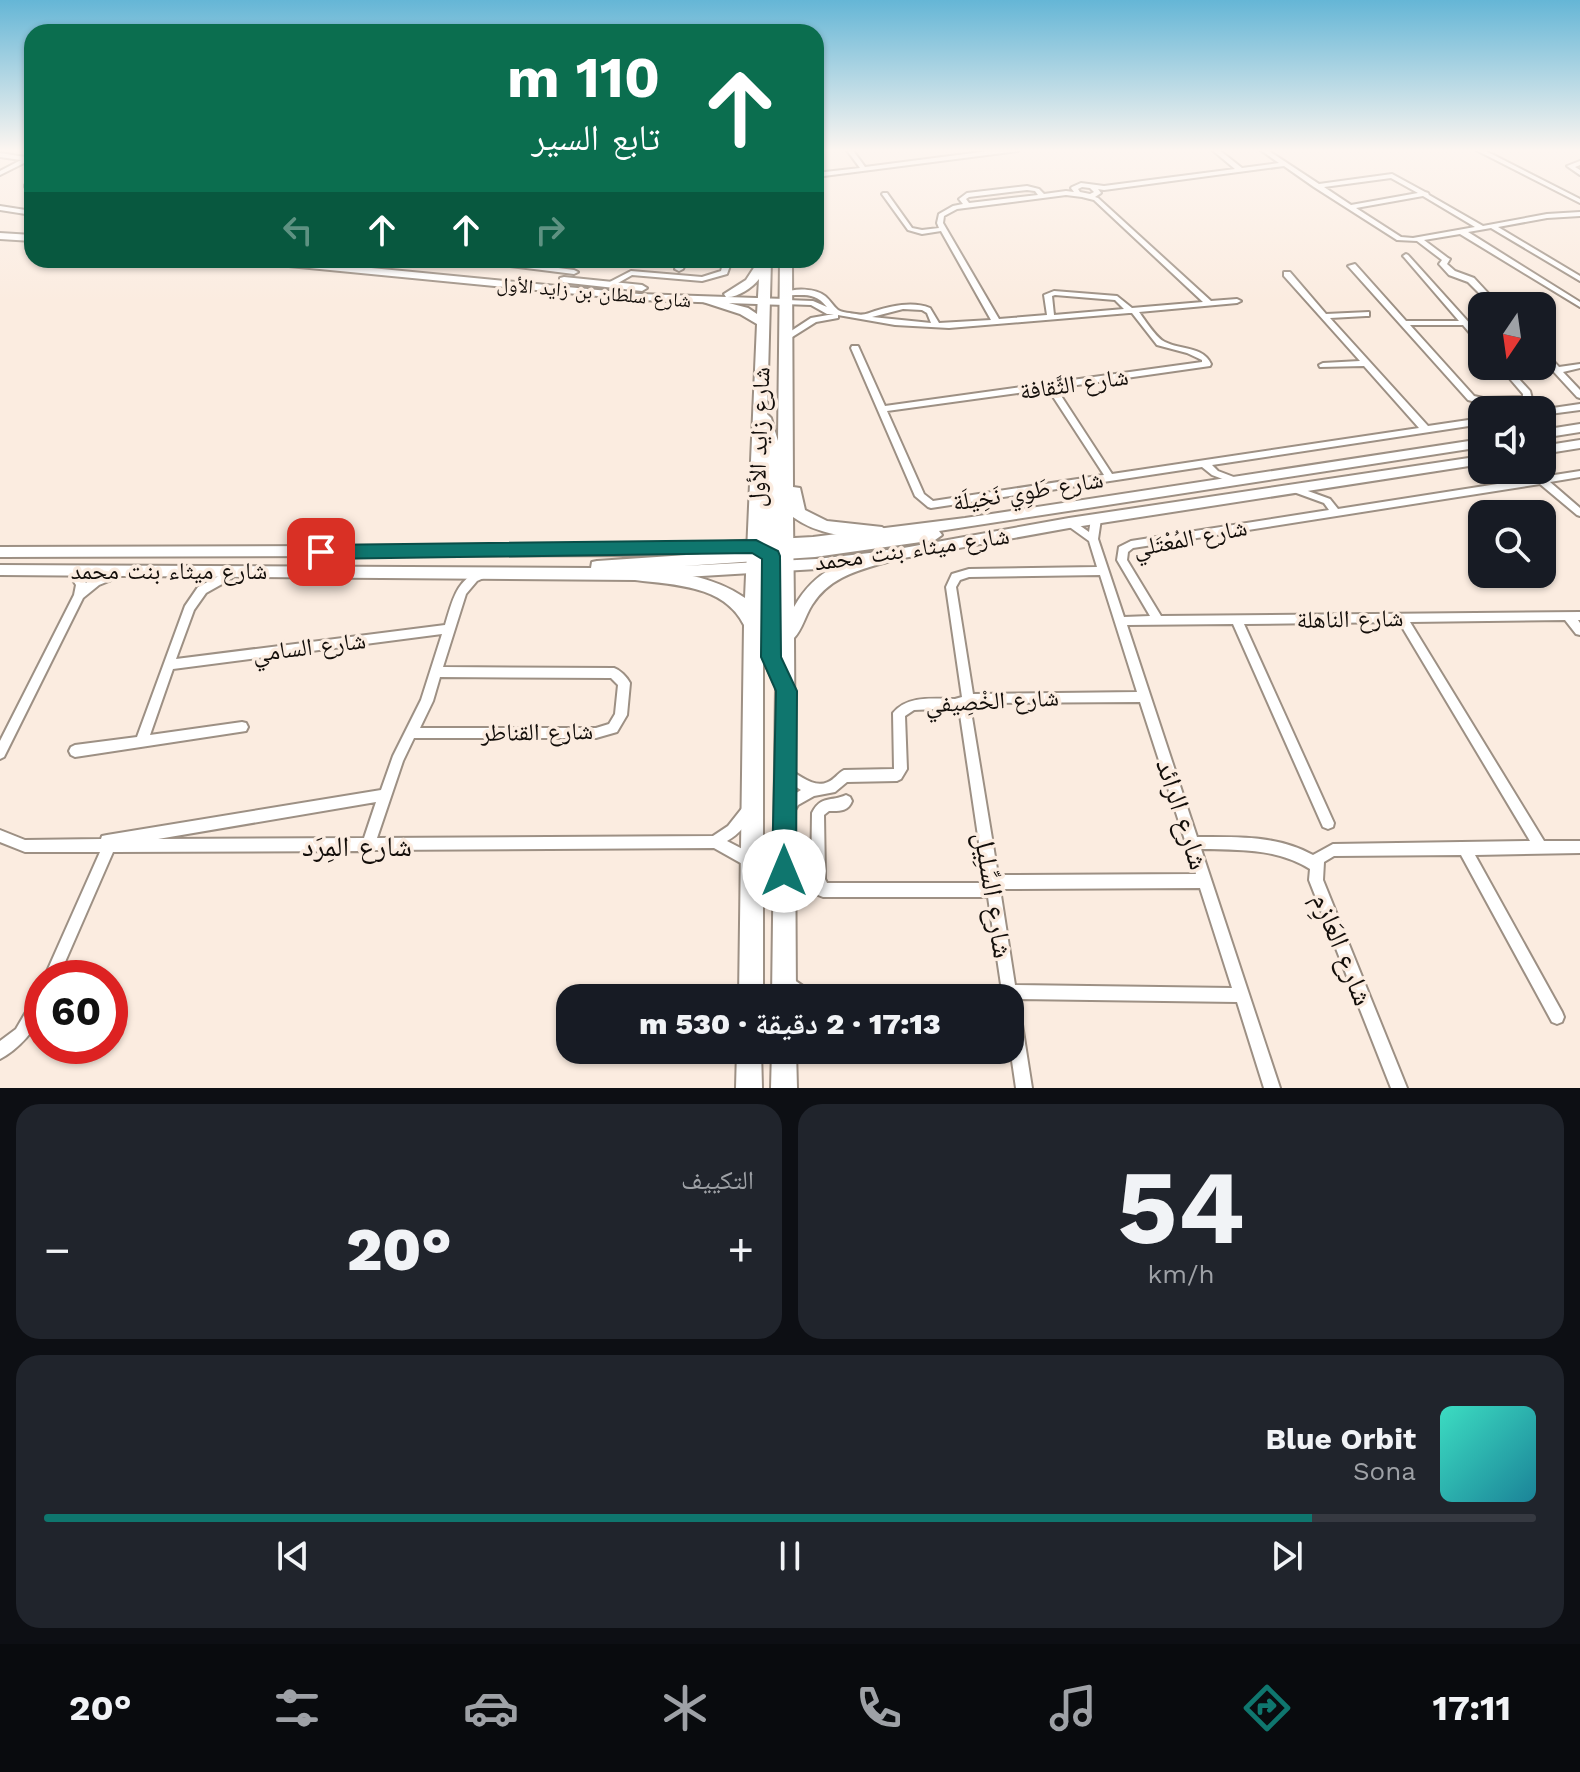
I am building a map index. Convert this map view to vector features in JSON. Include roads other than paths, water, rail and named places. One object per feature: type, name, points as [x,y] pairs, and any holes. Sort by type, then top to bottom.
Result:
[{"type":"main road","points":[[0,228],[24,230]]},
{"type":"main road","points":[[0,236],[24,238]]},
{"type":"main road","name":"شارع سلطان بن زايد الأول","points":[[341,268],[620,296],[706,301],[777,297]]},
{"type":"main road","name":"شارع سلطان بن زايد الأول","points":[[433,268],[777,297]]},
{"type":"main road","points":[[730,294],[750,282],[761,268]]},
{"type":"main road","points":[[770,268],[777,297],[778,366],[787,385]]},
{"type":"main road","name":"شارع زايد الأول","points":[[751,984],[753,625],[771,556],[786,478],[786,337],[770,268]]},
{"type":"main road","name":"شارع زايد الأول","points":[[784,268],[777,297],[763,323],[760,410],[772,444],[771,556],[786,640],[784,984]]},
{"type":"main road","points":[[706,301],[744,311],[763,323]]},
{"type":"main road","points":[[1556,432],[1580,428]]},
{"type":"main road","points":[[1556,448],[1580,444]]},
{"type":"main road","name":"شارع ميثاء بنت محمد","points":[[0,570],[635,574],[771,556],[882,533],[965,523],[1468,445]]},
{"type":"main road","name":"شارع ميثاء بنت محمد","points":[[0,552],[656,550],[771,556],[887,556],[1069,523],[1468,462]]},
{"type":"main road","points":[[786,478],[794,489],[798,513],[804,518],[841,530],[882,533]]},
{"type":"main road","points":[[566,573],[630,562],[771,556],[915,539],[947,532],[965,523]]},
{"type":"main road","points":[[771,556],[771,657],[787,691]]},
{"type":"main road","points":[[786,640],[802,606],[827,575],[839,568],[887,556]]},
{"type":"main road","points":[[635,574],[685,580],[704,586],[740,603],[753,625]]},
{"type":"main road","points":[[749,1064],[749,1088]]},
{"type":"main road","points":[[784,1064],[784,1088]]},
{"type":"street","points":[[889,200],[910,229],[922,232],[944,229]]},
{"type":"street","points":[[997,323],[939,219],[949,209],[1015,200]]},
{"type":"street","points":[[1105,200],[1210,304]]},
{"type":"street","points":[[1337,200],[1390,236],[1419,242],[1444,259],[1446,269],[1471,280],[1483,292]]},
{"type":"street","points":[[1348,207],[1391,200]]},
{"type":"street","points":[[1436,200],[1482,228]]},
{"type":"street","points":[[1558,200],[1580,214]]},
{"type":"street","points":[[1547,216],[1580,201]]},
{"type":"street","points":[[0,208],[24,211]]},
{"type":"street","points":[[1419,242],[1461,231],[1547,216],[1580,214]]},
{"type":"street","points":[[1492,226],[1580,279]]},
{"type":"street","points":[[1461,231],[1577,301]]},
{"type":"street","points":[[1406,256],[1468,326]]},
{"type":"street","points":[[1352,266],[1469,396]]},
{"type":"street","points":[[542,268],[574,272]]},
{"type":"street","points":[[626,276],[630,268]]},
{"type":"street","points":[[608,285],[626,276],[708,279],[724,272],[725,268]]},
{"type":"street","points":[[1287,274],[1426,430]]},
{"type":"street","points":[[626,276],[634,287]]},
{"type":"street","points":[[1051,318],[1048,295],[1051,293],[1117,298],[1132,311]]},
{"type":"street","points":[[1564,295],[1580,293]]},
{"type":"street","points":[[777,297],[817,294],[833,310],[936,325],[997,323],[1237,301]]},
{"type":"street","points":[[777,297],[813,303],[840,316]]},
{"type":"street","points":[[786,337],[820,317],[868,317],[881,310],[922,308],[929,311],[936,325]]},
{"type":"street","name":"شارع الثَّقافة","points":[[882,409],[1207,364],[1195,353],[1157,341],[1132,311]]},
{"type":"street","points":[[1325,316],[1366,314]]},
{"type":"street","points":[[1403,323],[1465,323]]},
{"type":"street","name":"شارع طَوِي نَخِيلَة","points":[[855,348],[920,496],[931,505],[1207,466],[1468,423]]},
{"type":"street","points":[[1323,365],[1366,363]]},
{"type":"street","points":[[1558,370],[1580,366]]},
{"type":"street","points":[[1558,370],[1578,390]]},
{"type":"street","points":[[1515,380],[1529,396]]},
{"type":"street","points":[[1051,387],[1110,478]]},
{"type":"street","points":[[1556,410],[1580,407]]},
{"type":"street","points":[[1207,466],[1236,481]]},
{"type":"street","points":[[1205,485],[1210,478],[1207,466]]},
{"type":"street","name":"شارع المُعْتَلي","points":[[1556,477],[1580,474]]},
{"type":"street","points":[[1327,501],[1327,492],[1334,483]]},
{"type":"street","name":"شارع المُعْتَلي","points":[[1158,621],[1122,560],[1126,547],[1511,484]]},
{"type":"street","points":[[1547,484],[1580,513]]},
{"type":"street","points":[[1294,489],[1327,501],[1336,513]]},
{"type":"street","name":"شارع الرائد","points":[[1096,519],[1093,539],[1272,1088]]},
{"type":"street","points":[[1069,523],[1093,539]]},
{"type":"street","points":[[0,753],[79,595],[81,584],[71,570]]},
{"type":"street","points":[[79,595],[101,579],[125,570]]},
{"type":"street","points":[[141,742],[184,620],[197,595],[198,585],[189,570]]},
{"type":"street","points":[[197,595],[214,581],[235,571]]},
{"type":"street","name":"شارع السِّلِيل","points":[[1008,984],[951,587],[956,577],[969,573],[1104,571]]},
{"type":"street","points":[[450,572],[458,578],[461,592]]},
{"type":"street","points":[[368,846],[397,760],[412,733],[436,672],[461,592],[473,578],[485,572]]},
{"type":"street","points":[[1574,616],[1580,631]]},
{"type":"street","name":"شارع الناهلة","points":[[1121,621],[1574,616]]},
{"type":"street","points":[[1402,618],[1541,848]]},
{"type":"street","points":[[1237,620],[1328,823]]},
{"type":"street","name":"شارع السامي","points":[[170,665],[449,629]]},
{"type":"street","name":"شارع القناطر","points":[[412,733],[596,733],[613,728],[621,715],[624,683],[614,673],[436,672]]},
{"type":"street","name":"شارع الخْصِيفي","points":[[784,818],[794,801],[812,790],[831,788],[844,776],[897,775],[901,769],[898,721],[901,709],[912,705],[1145,697]]},
{"type":"street","points":[[75,751],[242,727]]},
{"type":"street","points":[[785,773],[812,790]]},
{"type":"street","points":[[76,846],[385,795]]},
{"type":"street","points":[[846,801],[842,805],[826,805],[818,813],[818,880],[823,890],[1205,881]]},
{"type":"street","points":[[715,842],[733,830],[751,804]]},
{"type":"street","name":"شارع المِرَد","points":[[0,836],[25,846],[715,842],[753,862]]},
{"type":"street","points":[[1192,843],[1269,844],[1292,851],[1315,864]]},
{"type":"street","points":[[59,960],[109,846]]},
{"type":"street","name":"شارع العَازِم","points":[[1399,1088],[1316,880],[1315,864],[1322,854],[1333,850],[1580,847]]},
{"type":"street","points":[[1465,850],[1557,1017]]},
{"type":"street","points":[[1024,992],[1242,995]]},
{"type":"street","points":[[0,1051],[24,1029]]},
{"type":"street","name":"شارع السِّلِيل","points":[[1020,1064],[1024,1088]]}]
